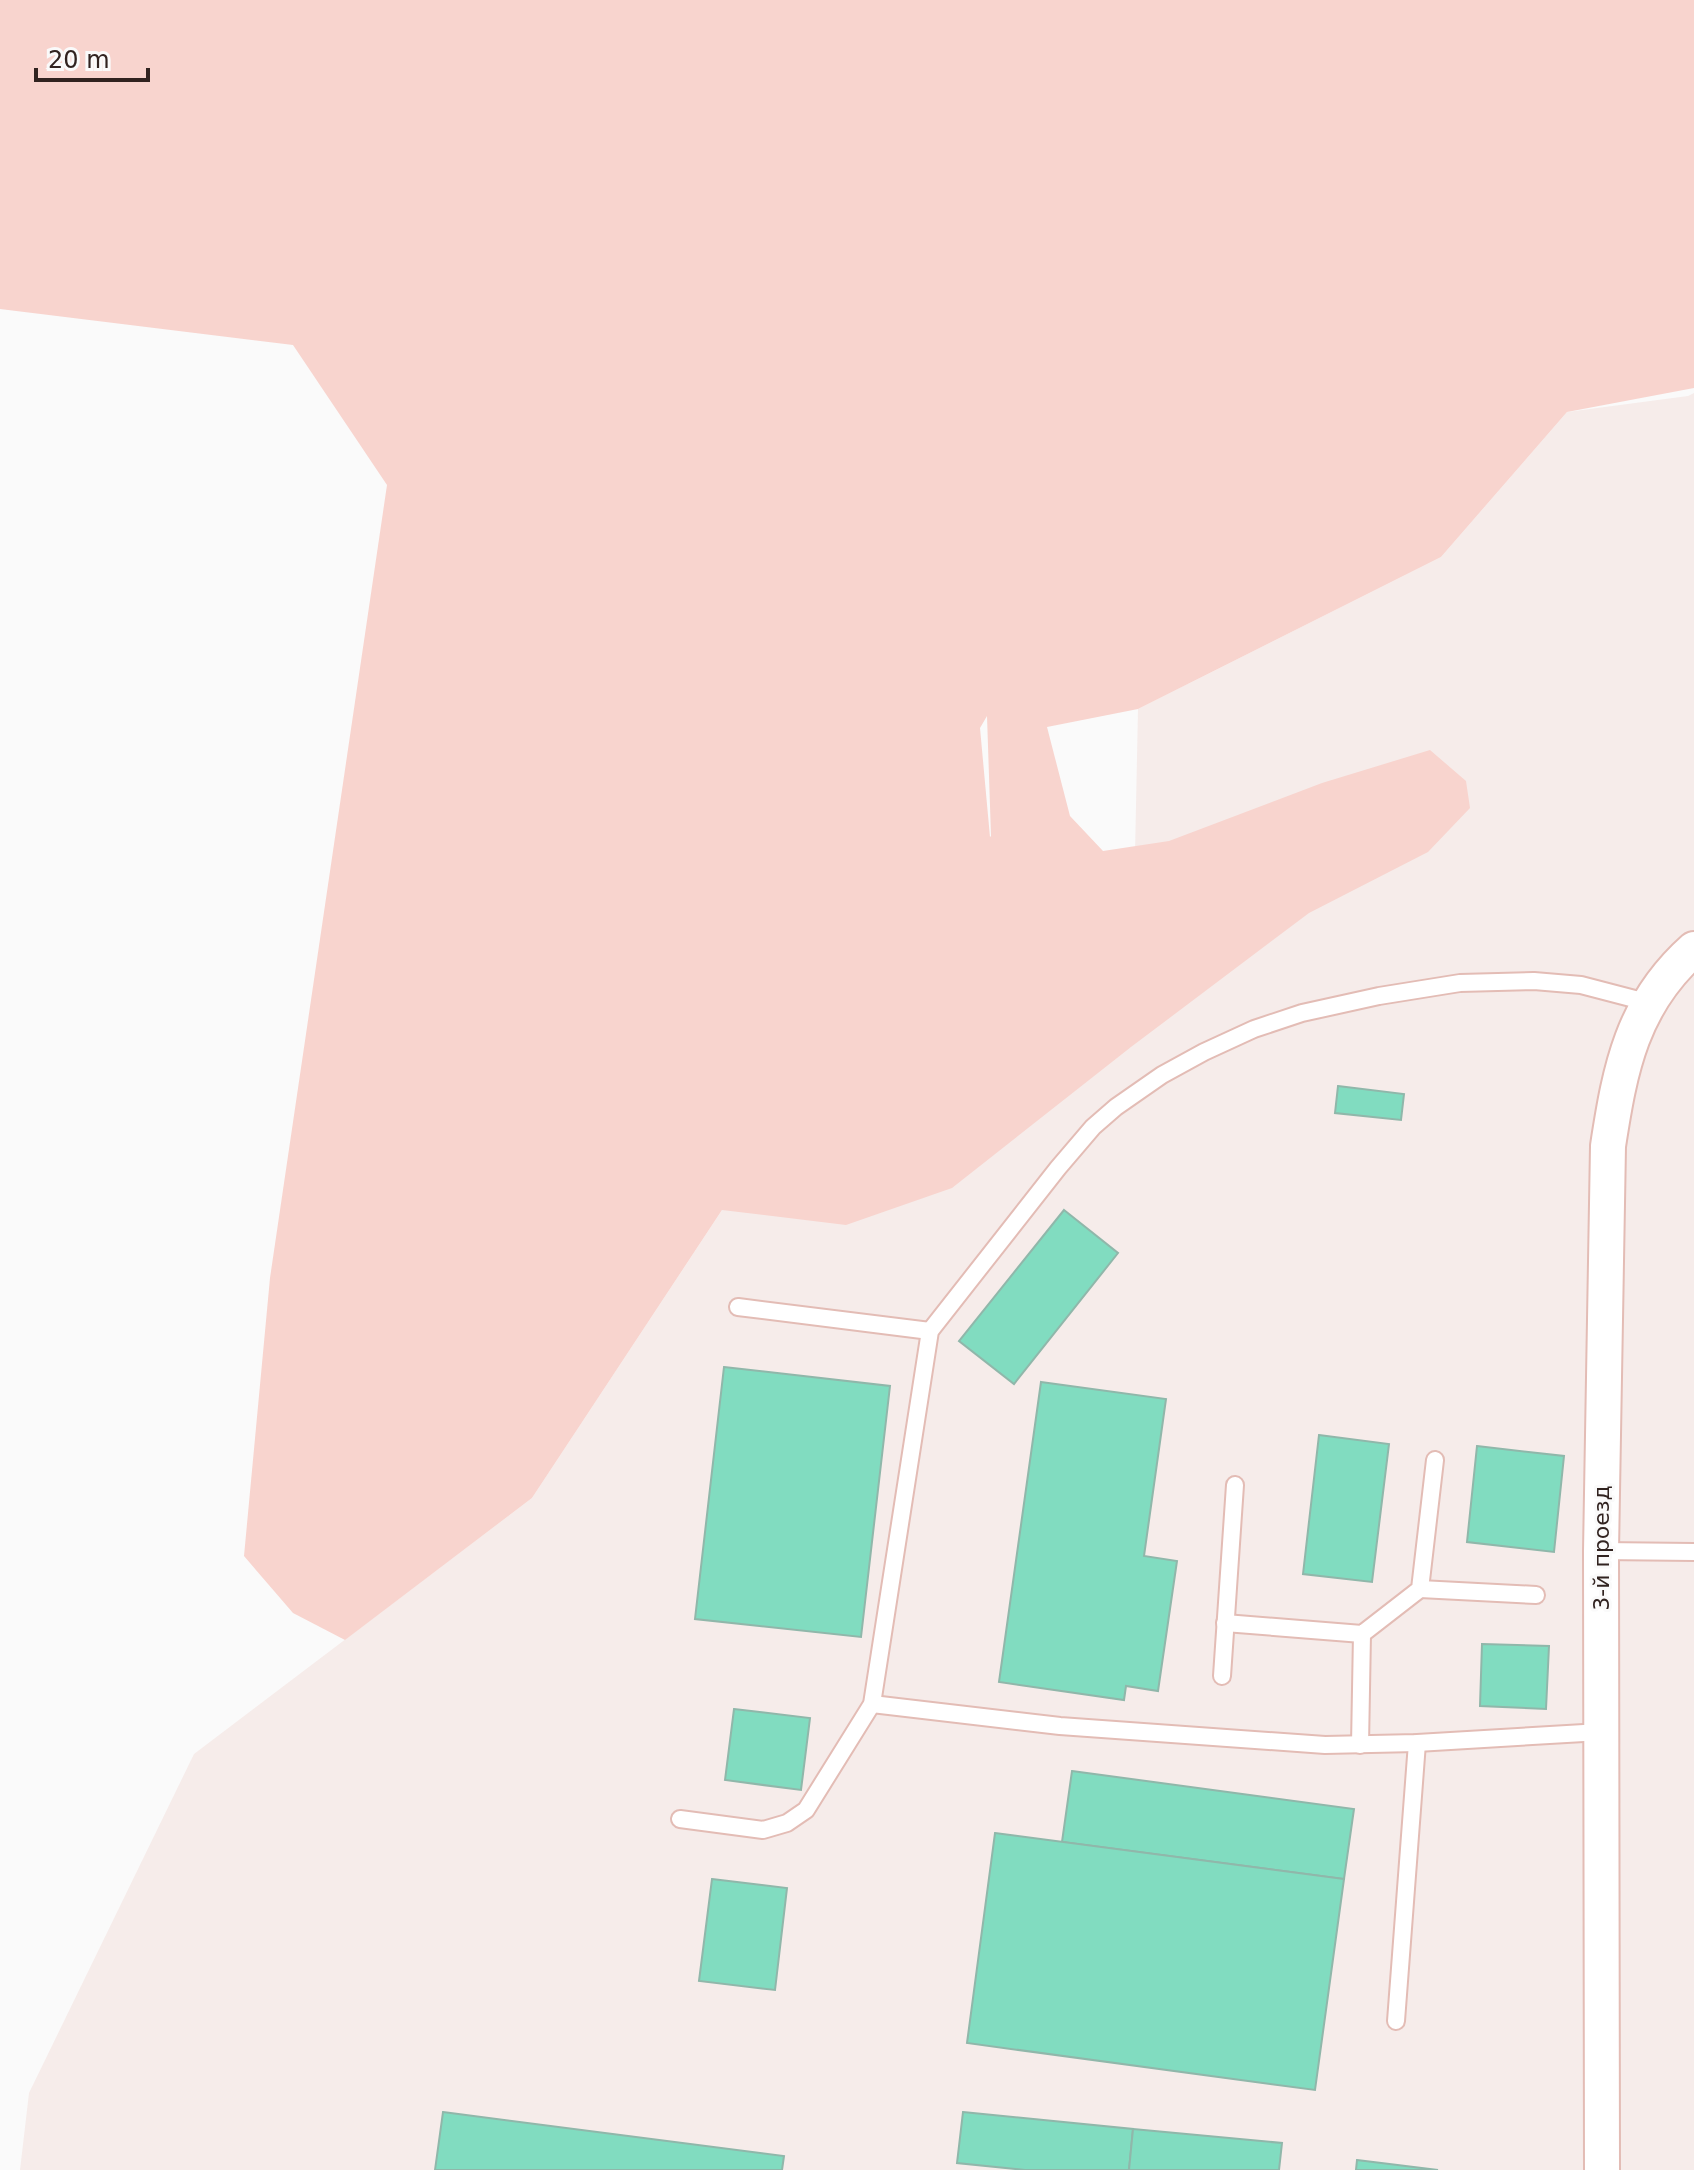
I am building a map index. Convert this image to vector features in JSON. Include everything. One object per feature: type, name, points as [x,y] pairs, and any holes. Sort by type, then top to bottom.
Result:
[{"type":"street","name":"3-й проезд","points":[[1602,2170],[1601,1551],[1608,1146],[1617,1086],[1630,1041],[1650,1003],[1680,961],[1694,949]]},
{"type":"lane","points":[[680,1819],[763,1830],[787,1823],[806,1810],[872,1704],[930,1331],[1093,1127],[1116,1107],[1162,1075],[1254,1029],[1302,1013],[1379,996],[1460,983],[1534,981],[1565,984],[1650,1003]]},
{"type":"lane","points":[[738,1307],[930,1331]]},
{"type":"lane","points":[[1420,1589],[1435,1460]]},
{"type":"lane","points":[[1222,1676],[1235,1485]]},
{"type":"lane","points":[[1601,1551],[1694,1552]]},
{"type":"lane","points":[[1225,1623],[1362,1634],[1420,1589],[1536,1595]]},
{"type":"lane","points":[[1360,1745],[1362,1634]]},
{"type":"lane","points":[[872,1704],[1060,1726],[1325,1745],[1601,1732]]},
{"type":"lane","points":[[1396,2021],[1417,1743]]},
{"type":"shaded area","points":[[0,0],[1694,0],[1694,388],[1567,412],[1441,557],[1138,709],[1047,727],[1070,816],[1103,851],[1169,841],[1322,783],[1430,750],[1466,781],[1470,808],[1428,852],[1309,913],[1131,1047],[952,1188],[846,1225],[722,1210],[532,1498],[345,1640],[293,1613],[244,1556],[270,1278],[387,485],[293,345],[0,309]],"holes":[[[987,716],[991,836],[980,728]]]},
{"type":"shaded area","points":[[1694,393],[1694,2170],[20,2170],[29,2093],[194,1754],[532,1498],[761,1151],[1131,1047],[1138,709],[1441,557],[1567,412]]},
{"type":"building","points":[[1338,1086],[1404,1094],[1401,1120],[1335,1113]]},
{"type":"building","points":[[1064,1210],[1118,1253],[1014,1384],[959,1341]]},
{"type":"building","points":[[724,1367],[890,1386],[861,1637],[695,1619]]},
{"type":"building","points":[[1041,1382],[1166,1399],[1144,1556],[1177,1561],[1158,1691],[1126,1686],[1124,1700],[999,1682]]},
{"type":"building","points":[[1319,1435],[1389,1444],[1372,1582],[1303,1574]]},
{"type":"building","points":[[1477,1446],[1564,1456],[1554,1552],[1467,1542]]},
{"type":"building","points":[[1482,1644],[1549,1646],[1546,1709],[1480,1706]]},
{"type":"building","points":[[734,1709],[810,1718],[801,1790],[725,1780]]},
{"type":"building","points":[[1072,1771],[1354,1809],[1344,1879],[1062,1842]]},
{"type":"building","points":[[995,1833],[1344,1879],[1315,2090],[967,2043]]},
{"type":"building","points":[[712,1879],[787,1888],[775,1990],[699,1981]]},
{"type":"building","points":[[443,2112],[784,2156],[782,2170],[435,2170]]},
{"type":"building","points":[[963,2112],[1133,2129],[1129,2170],[1025,2170],[957,2163]]},
{"type":"building","points":[[1133,2129],[1282,2143],[1279,2170],[1129,2170]]},
{"type":"building","points":[[1357,2160],[1438,2170],[1356,2170]]}]
